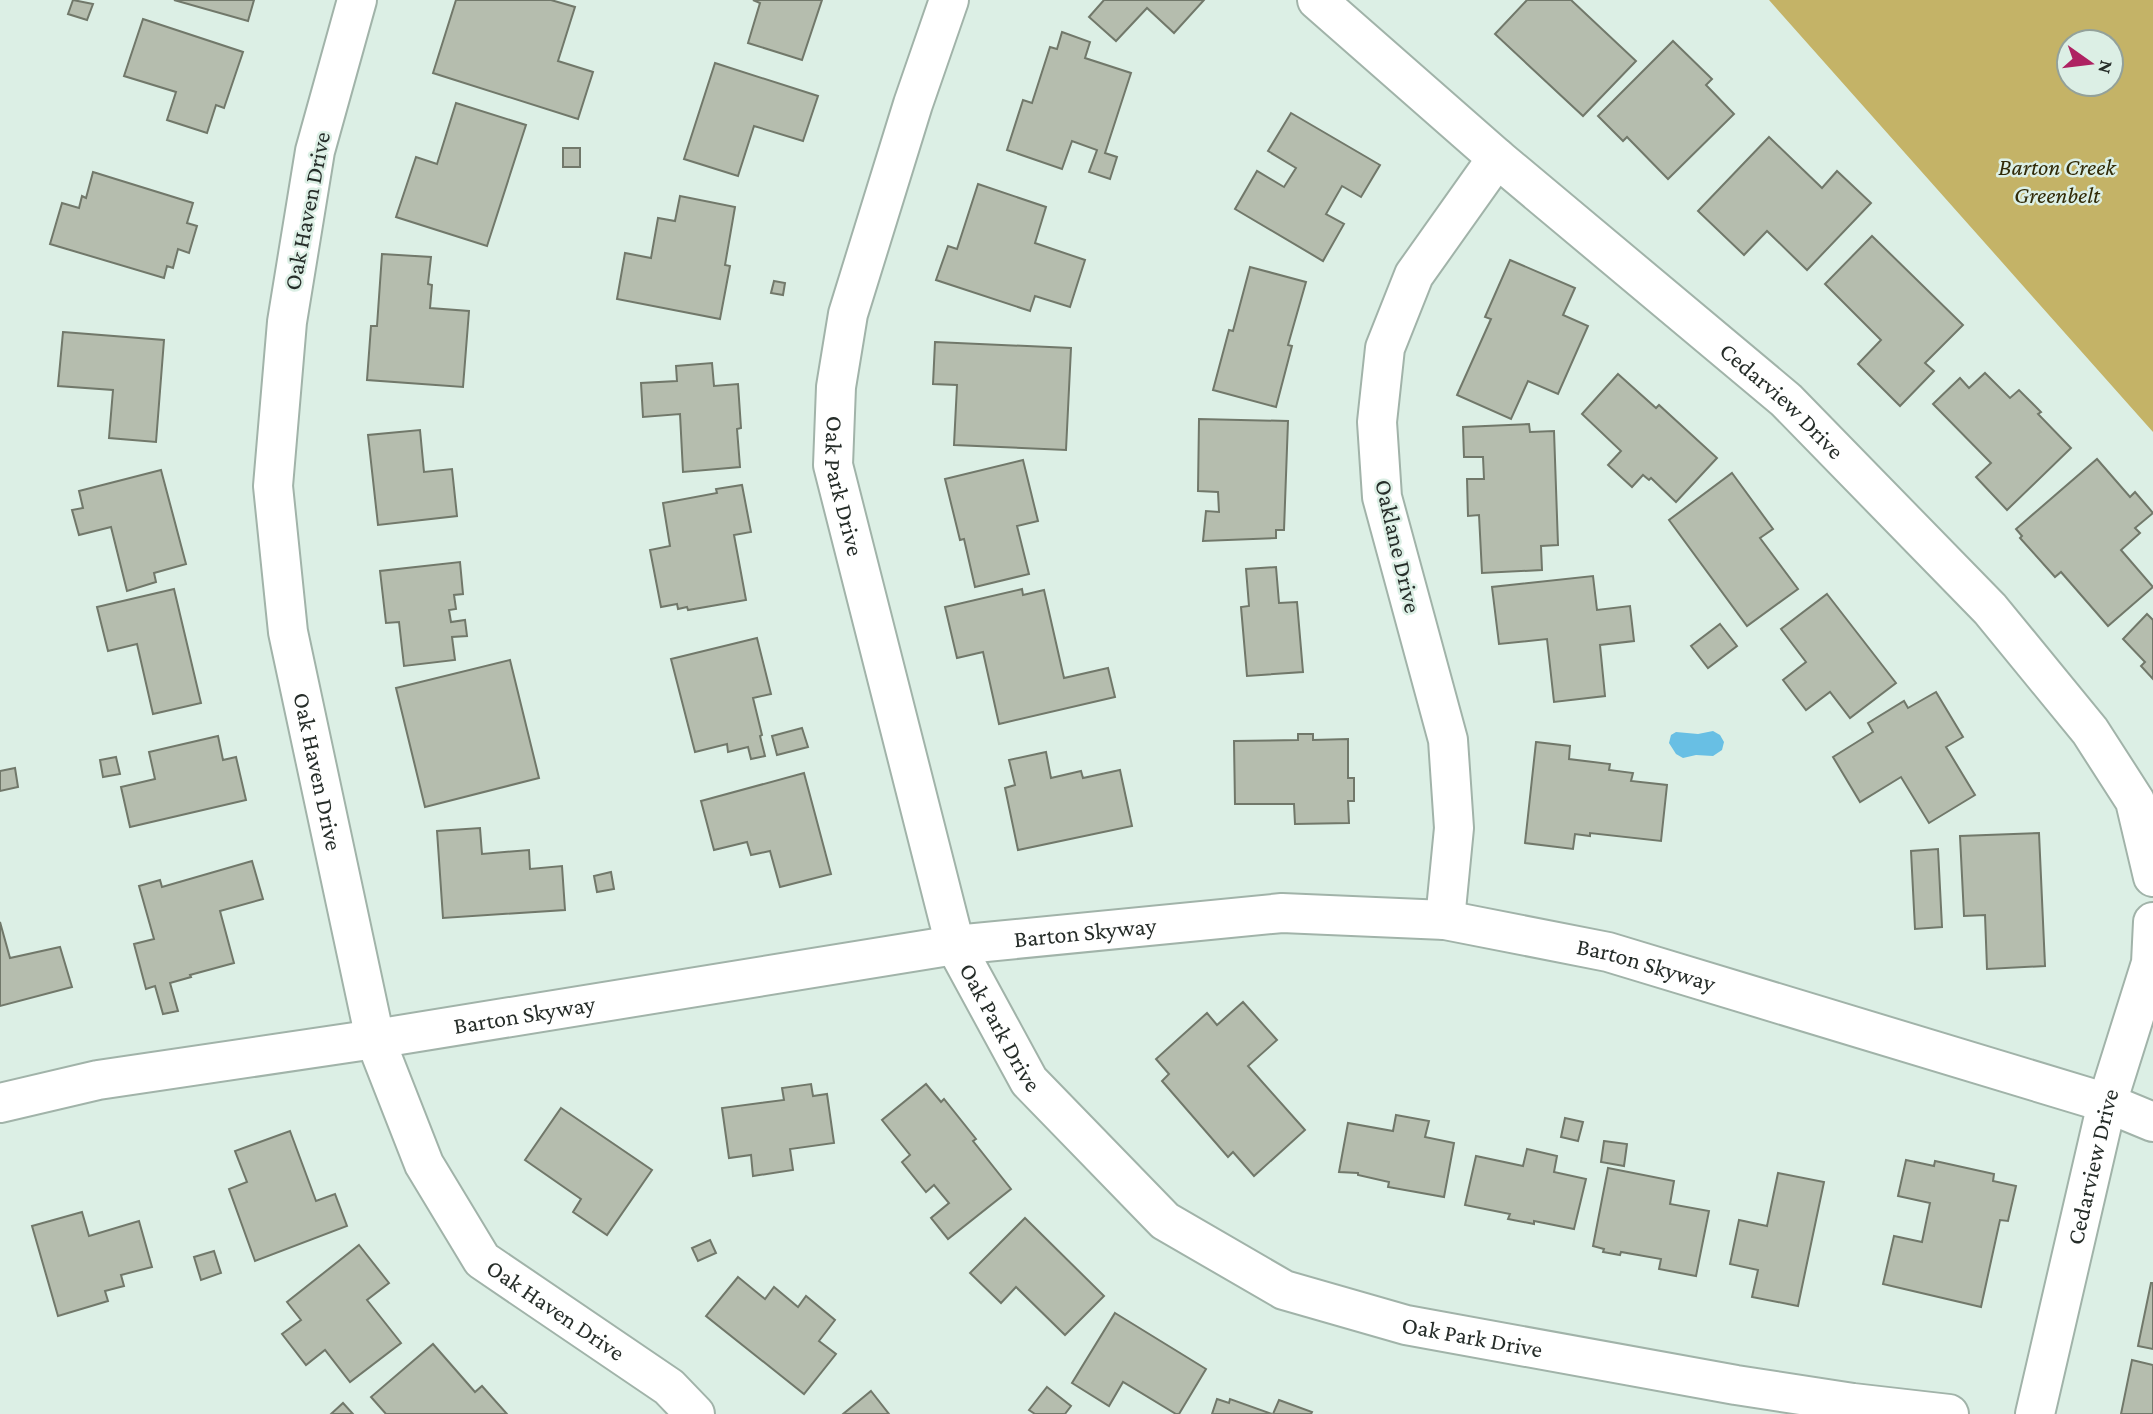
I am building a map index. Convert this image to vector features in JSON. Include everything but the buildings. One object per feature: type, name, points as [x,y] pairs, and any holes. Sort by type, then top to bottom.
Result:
[{"type":"street","name":"Oak Haven Drive","points":[[357,0],[315,151],[286,322],[273,486],[288,632],[375,1039],[424,1164],[482,1260],[669,1387],[695,1414]]},
{"type":"street","name":"Oak Park Drive","points":[[949,0],[913,104],[848,314],[836,387],[833,465],[955,945],[1029,1081],[1165,1221],[1284,1290],[1406,1325],[1736,1385],[1949,1414]]},
{"type":"street","name":"Cedarview Drive","points":[[1317,0],[1497,158],[1786,400],[1990,609],[2090,731],[2135,801],[2153,877]]},
{"type":"street","name":"Oaklane Drive","points":[[1445,920],[1454,828],[1448,740],[1382,497],[1377,422],[1385,348],[1415,275],[1497,158]]},
{"type":"street","name":"Barton Skyway","points":[[0,1103],[98,1080],[375,1039],[955,945],[1282,913],[1445,920],[1608,952],[2107,1103],[2153,1122]]},
{"type":"street","name":"Cedarview Drive","points":[[2035,1414],[2107,1103],[2151,963],[2153,922]]},
{"type":"green space","name":"Barton Creek Greenbelt","points":[[1769,0],[2153,0],[2153,432]]},
{"type":"water","points":[[1713,731],[1720,735],[1724,742],[1722,750],[1713,756],[1696,755],[1683,758],[1676,754],[1669,743],[1671,735],[1676,732],[1698,734]]}]
